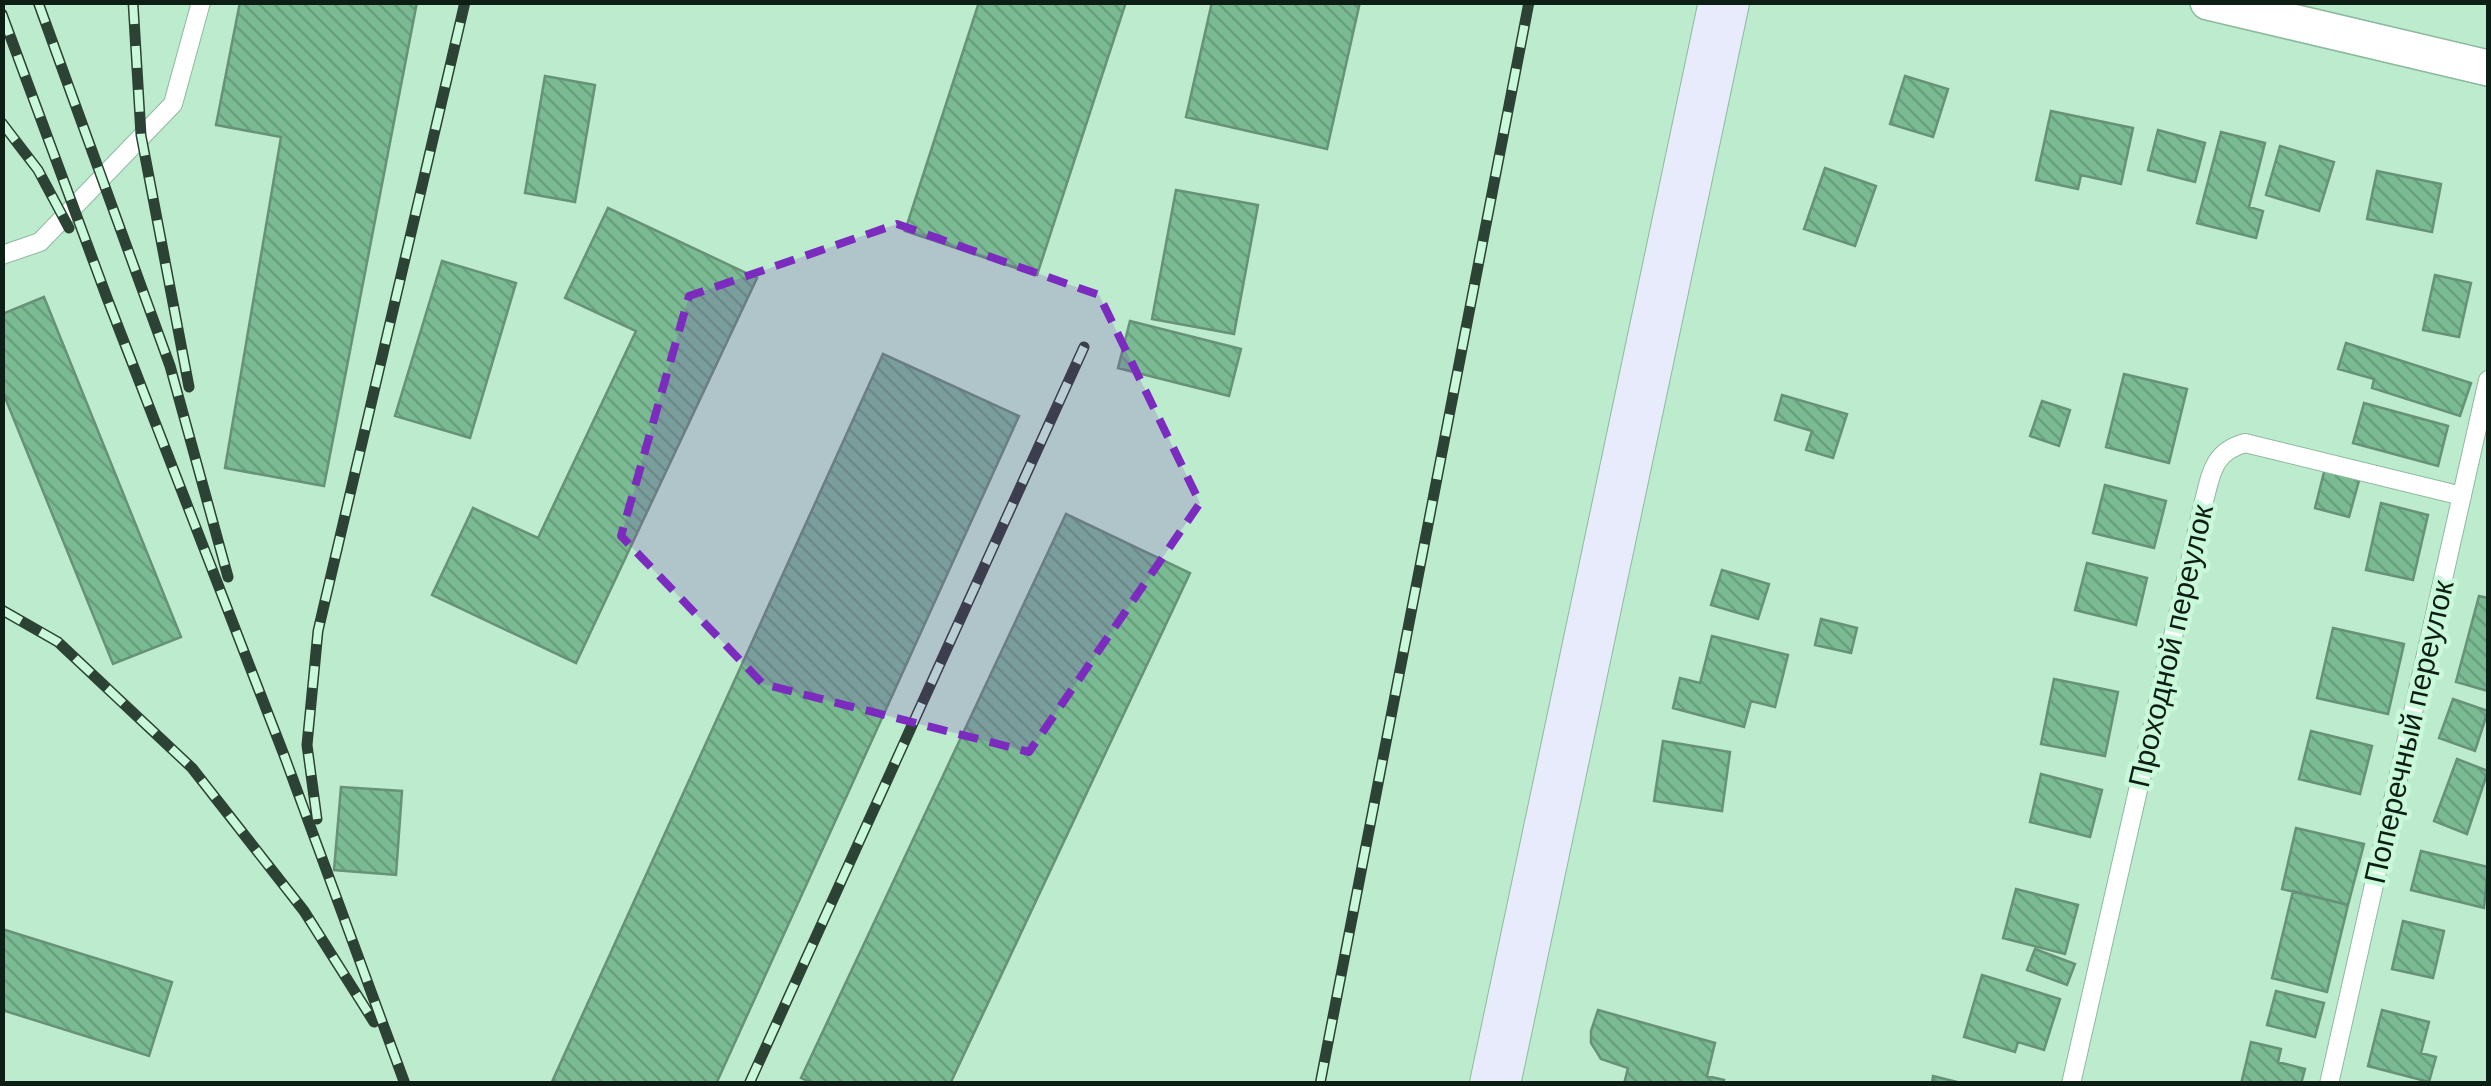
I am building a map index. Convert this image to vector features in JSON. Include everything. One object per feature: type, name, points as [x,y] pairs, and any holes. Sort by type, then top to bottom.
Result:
[{"type":"main road","points":[[1495,1084],[1724,2]]},
{"type":"street","points":[[2208,2],[2262,8],[2488,68]]},
{"type":"lane","points":[[2,255],[40,242],[173,104],[200,2]]},
{"type":"lane","name":"Поперечный переулок","points":[[2329,1084],[2488,380]]},
{"type":"lane","name":"Проходной переулок","points":[[2071,1084],[2203,506],[2219,459],[2228,448],[2246,443],[2462,496]]},
{"type":"highlighted area","points":[[897,224],[1099,295],[1200,503],[1029,752],[763,684],[621,536],[689,296]]},
{"type":"building","points":[[240,2],[417,2],[324,486],[225,468],[281,137],[216,125]]},
{"type":"building","points":[[979,2],[1126,2],[1037,275],[905,231]]},
{"type":"building","points":[[1212,2],[1360,2],[1327,149],[1186,117]]},
{"type":"building","points":[[545,76],[595,85],[575,202],[525,193]]},
{"type":"building","points":[[1905,76],[1948,89],[1933,137],[1890,124]]},
{"type":"building","points":[[2051,111],[2133,128],[2121,184],[2081,175],[2078,189],[2036,180]]},
{"type":"building","points":[[2158,130],[2205,143],[2195,182],[2148,170]]},
{"type":"building","points":[[2221,132],[2265,143],[2249,207],[2263,211],[2256,238],[2197,223]]},
{"type":"building","points":[[2280,146],[2334,162],[2319,211],[2266,195]]},
{"type":"building","points":[[1825,168],[1876,186],[1855,246],[1804,229]]},
{"type":"building","points":[[2377,171],[2441,184],[2432,232],[2367,219]]},
{"type":"building","points":[[1176,190],[1258,205],[1234,334],[1152,319]]},
{"type":"building","points":[[608,208],[757,278],[576,663],[432,595],[473,508],[538,538],[636,331],[565,298]]},
{"type":"building","points":[[442,261],[516,283],[470,438],[395,416]]},
{"type":"building","points":[[2435,275],[2471,283],[2459,337],[2423,330]]},
{"type":"building","points":[[44,297],[181,637],[113,664],[2,390],[2,314]]},
{"type":"building","points":[[1130,321],[1241,349],[1229,396],[1118,368]]},
{"type":"building","points":[[2346,343],[2471,383],[2460,416],[2372,388],[2374,379],[2338,369]]},
{"type":"building","points":[[883,354],[1019,416],[716,1084],[551,1084]]},
{"type":"building","points":[[2124,374],[2187,389],[2169,463],[2106,447]]},
{"type":"building","points":[[1782,395],[1847,414],[1833,458],[1806,450],[1812,431],[1775,420]]},
{"type":"building","points":[[2042,401],[2070,410],[2059,446],[2030,436]]},
{"type":"building","points":[[2364,403],[2448,426],[2438,466],[2353,443]]},
{"type":"building","points":[[2325,468],[2360,477],[2349,517],[2315,508]]},
{"type":"building","points":[[2105,485],[2166,501],[2154,548],[2093,533]]},
{"type":"building","points":[[2381,503],[2428,515],[2413,580],[2366,570]]},
{"type":"building","points":[[1066,514],[1190,573],[950,1084],[814,1084],[801,1078]]},
{"type":"building","points":[[2087,563],[2147,578],[2136,625],[2075,610]]},
{"type":"building","points":[[1722,570],[1769,584],[1758,619],[1711,605]]},
{"type":"building","points":[[2479,596],[2488,598],[2488,691],[2456,682]]},
{"type":"building","points":[[1821,619],[1857,628],[1851,653],[1815,645]]},
{"type":"building","points":[[2333,628],[2404,644],[2388,714],[2317,698]]},
{"type":"building","points":[[1712,636],[1788,655],[1775,707],[1751,701],[1744,727],[1673,708],[1680,678],[1700,683]]},
{"type":"building","points":[[2054,679],[2118,692],[2105,756],[2041,744]]},
{"type":"building","points":[[2453,699],[2488,711],[2475,751],[2439,738]]},
{"type":"building","points":[[2311,731],[2372,746],[2360,794],[2299,779]]},
{"type":"building","points":[[1663,741],[1730,752],[1722,811],[1654,801]]},
{"type":"building","points":[[2457,759],[2488,771],[2467,834],[2434,821]]},
{"type":"building","points":[[2041,774],[2102,790],[2090,837],[2030,822]]},
{"type":"building","points":[[341,787],[402,791],[396,875],[334,870]]},
{"type":"building","points":[[2296,828],[2364,844],[2348,905],[2282,889]]},
{"type":"building","points":[[2421,851],[2488,867],[2484,908],[2411,890]]},
{"type":"building","points":[[2016,889],[2078,905],[2065,954],[2003,938]]},
{"type":"building","points":[[2293,891],[2348,905],[2327,992],[2272,978]]},
{"type":"building","points":[[2403,921],[2444,931],[2433,978],[2392,969]]},
{"type":"building","points":[[2,929],[172,982],[149,1056],[2,1010]]},
{"type":"building","points":[[2035,949],[2075,964],[2067,985],[2027,970]]},
{"type":"building","points":[[1982,975],[2060,999],[2044,1050],[2018,1042],[2015,1052],[1964,1037]]},
{"type":"building","points":[[2276,991],[2324,1003],[2315,1037],[2267,1025]]},
{"type":"building","points":[[1598,1010],[1715,1043],[1707,1076],[1724,1080],[1723,1084],[1624,1084],[1628,1068],[1601,1059],[1591,1043]]},
{"type":"building","points":[[2382,1010],[2429,1022],[2421,1053],[2436,1057],[2429,1082],[2368,1066]]},
{"type":"building","points":[[2251,1042],[2281,1049],[2278,1062],[2305,1069],[2301,1084],[2241,1084]]},
{"type":"building","points":[[1933,1076],[1965,1084],[1932,1084]]},
{"type":"railway","points":[[38,2],[170,366],[228,577]]},
{"type":"railway","points":[[133,2],[141,135],[189,387]]},
{"type":"railway","points":[[317,819],[307,745],[318,631],[465,2]]},
{"type":"railway","points":[[1320,1084],[1529,2]]},
{"type":"railway","points":[[2,14],[405,1084]]},
{"type":"railway","points":[[2,123],[38,170],[69,228]]},
{"type":"railway","points":[[749,1084],[1084,347]]},
{"type":"railway","points":[[2,610],[58,642],[192,768],[304,911],[374,1022]]}]
